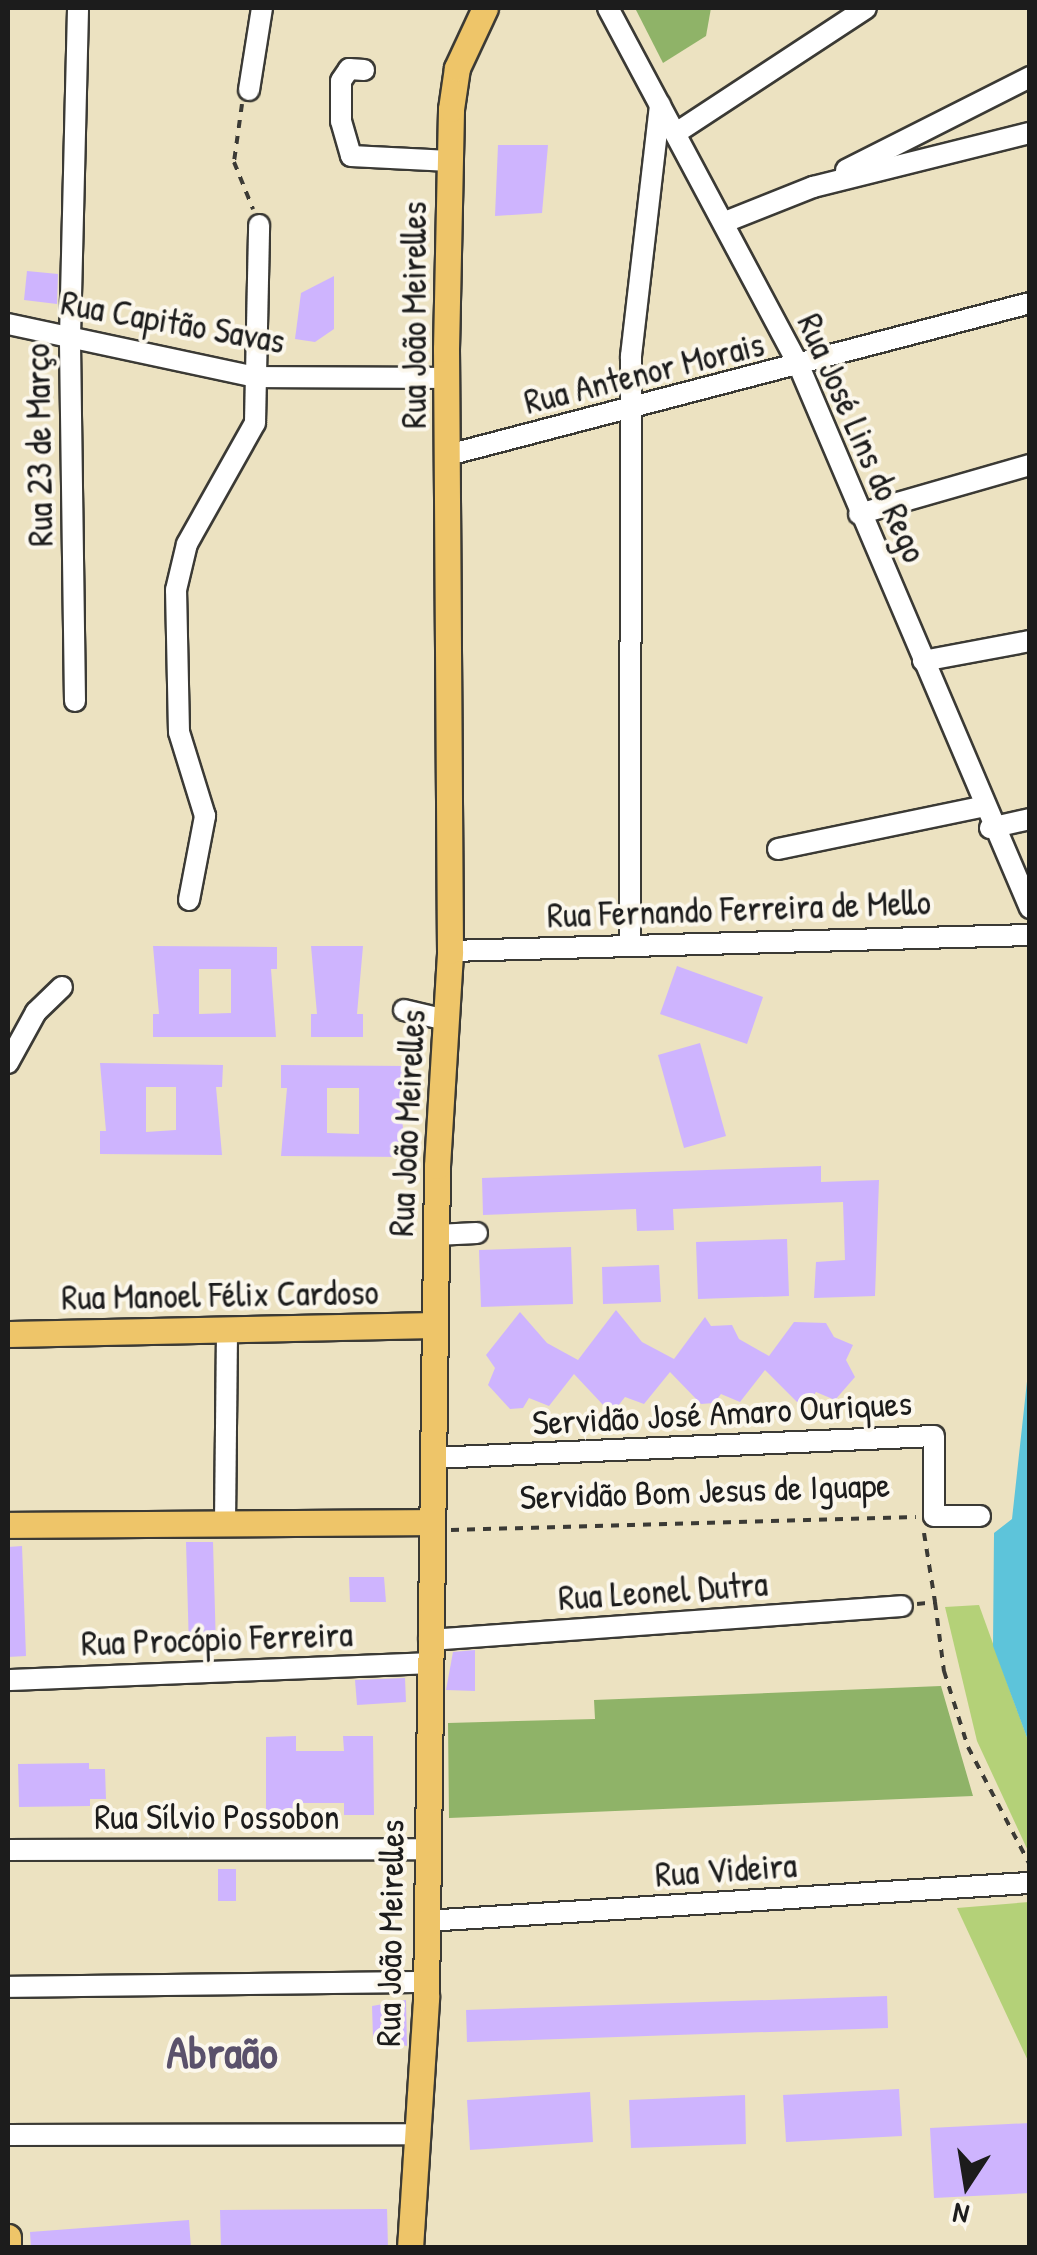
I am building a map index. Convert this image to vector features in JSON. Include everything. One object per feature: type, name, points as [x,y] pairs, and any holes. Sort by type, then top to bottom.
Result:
[{"type":"main road","name":"Rua João Meirelles","points":[[410,2248],[420,2134],[426,1982],[436,1235],[429,1166],[450,951],[450,161],[457,68],[485,8]]},
{"type":"main road","name":"Rua Manoel Félix Cardoso","points":[[8,1334],[434,1325]]},
{"type":"main road","points":[[8,1525],[431,1526]]},
{"type":"main road","points":[[8,2237],[8,2248]]},
{"type":"street","name":"Rua 23 de Março","points":[[75,701],[70,337],[78,8]]},
{"type":"street","points":[[249,90],[262,8]]},
{"type":"street","name":"Rua José Lins do Rego","points":[[608,8],[800,366],[990,828],[1030,908]]},
{"type":"street","points":[[676,133],[866,8]]},
{"type":"street","points":[[364,70],[349,69],[342,81],[341,121],[351,156],[450,161]]},
{"type":"street","points":[[725,222],[813,187],[1030,77]]},
{"type":"street","points":[[630,945],[632,410],[641,235],[660,105]]},
{"type":"street","points":[[813,187],[1030,133]]},
{"type":"street","points":[[190,900],[205,816],[179,732],[176,590],[187,544],[255,423],[259,225]]},
{"type":"street","name":"Rua Antenor Morais","points":[[448,455],[1030,303]]},
{"type":"street","name":"Rua Capitão Savas","points":[[8,324],[256,377],[448,378]]},
{"type":"street","points":[[860,514],[1030,465]]},
{"type":"street","points":[[923,662],[1030,640]]},
{"type":"street","points":[[778,849],[982,806]]},
{"type":"street","points":[[990,828],[1030,819]]},
{"type":"street","name":"Rua Fernando Ferreira de Mello","points":[[450,951],[1030,934]]},
{"type":"street","points":[[8,1063],[36,1012],[62,986]]},
{"type":"street","points":[[404,1010],[446,1020]]},
{"type":"street","points":[[436,1235],[477,1233]]},
{"type":"street","points":[[225,1523],[227,1330]]},
{"type":"street","name":"Servidão José Amaro Ouriques","points":[[432,1458],[934,1436],[928,1516]]},
{"type":"street","name":"Servidão Bom Jesus de Iguape","points":[[928,1516],[980,1516]]},
{"type":"street","name":"Rua Leonel Dutra","points":[[429,1652],[902,1606]]},
{"type":"street","name":"Rua Procópio Ferreira","points":[[8,1680],[429,1652]]},
{"type":"street","name":"Rua Sílvio Possobon","points":[[8,1850],[426,1849]]},
{"type":"street","name":"Rua Videira","points":[[426,1921],[1029,1883]]},
{"type":"street","points":[[8,1987],[426,1982]]},
{"type":"street","points":[[8,2135],[420,2134]]},
{"type":"path","points":[[249,90],[239,111],[234,162],[259,225]]},
{"type":"path","points":[[928,1516],[944,1671],[968,1748],[1030,1865]]},
{"type":"path","name":"Servidão Bom Jesus de Iguape","points":[[431,1526],[928,1516]]},
{"type":"path","points":[[902,1606],[934,1602]]},
{"type":"green space","points":[[635,8],[711,8],[706,36],[663,63]]},
{"type":"green space","points":[[979,1605],[1029,1743],[1029,1853],[977,1741],[945,1607]]},
{"type":"green space","points":[[941,1686],[973,1796],[449,1818],[448,1723],[595,1719],[594,1700]]},
{"type":"green space","points":[[1030,1902],[1029,2063],[957,1908]]},
{"type":"water","points":[[1029,1363],[1029,1743],[993,1646],[994,1533],[1012,1519]]},
{"type":"building","points":[[498,145],[548,145],[542,213],[495,216]]},
{"type":"building","points":[[27,271],[58,274],[57,304],[24,300]]},
{"type":"building","points":[[334,276],[334,329],[315,342],[295,339],[301,293]]},
{"type":"building","points":[[153,946],[277,947],[277,969],[271,969],[276,1037],[153,1037],[153,1014],[159,1014]],"holes":[[[199,969],[231,969],[231,1013],[199,1014]]]},
{"type":"building","points":[[311,946],[363,946],[357,1014],[363,1014],[363,1037],[311,1037],[311,1014],[317,1014]]},
{"type":"building","points":[[677,966],[763,997],[747,1044],[660,1014]]},
{"type":"building","points":[[700,1043],[726,1136],[684,1148],[658,1055]]},
{"type":"building","points":[[100,1063],[223,1065],[222,1087],[216,1087],[222,1155],[100,1154],[100,1131],[106,1131]],"holes":[[[146,1087],[176,1087],[176,1130],[146,1132]]]},
{"type":"building","points":[[281,1065],[406,1066],[406,1089],[400,1088],[405,1157],[281,1156],[287,1088],[281,1088]],"holes":[[[327,1088],[359,1088],[359,1134],[327,1133]]]},
{"type":"building","points":[[821,1166],[821,1182],[879,1180],[875,1296],[814,1298],[816,1262],[845,1260],[843,1202],[673,1209],[674,1230],[637,1231],[636,1209],[483,1215],[482,1178]]},
{"type":"building","points":[[787,1239],[789,1296],[698,1299],[696,1242]]},
{"type":"building","points":[[571,1247],[573,1304],[481,1307],[479,1250]]},
{"type":"building","points":[[659,1265],[661,1302],[603,1304],[602,1267]]},
{"type":"building","points":[[616,1310],[642,1342],[674,1359],[705,1317],[711,1326],[732,1325],[739,1339],[769,1356],[794,1322],[826,1323],[834,1337],[853,1345],[846,1360],[855,1377],[835,1400],[816,1392],[809,1402],[797,1402],[765,1370],[740,1402],[721,1394],[714,1403],[701,1404],[670,1372],[644,1404],[625,1397],[618,1406],[605,1407],[574,1374],[549,1406],[529,1398],[523,1408],[510,1409],[488,1385],[495,1368],[486,1355],[520,1312],[547,1343],[578,1360]]},
{"type":"building","points":[[186,1542],[213,1542],[216,1647],[189,1648]]},
{"type":"building","points":[[22,1546],[26,1656],[8,1657],[8,1547]]},
{"type":"building","points":[[349,1577],[384,1577],[386,1602],[350,1602]]},
{"type":"building","points":[[475,1650],[475,1691],[446,1690],[453,1652]]},
{"type":"building","points":[[405,1678],[406,1702],[357,1705],[355,1680]]},
{"type":"building","points":[[296,1736],[296,1751],[344,1751],[343,1736],[373,1736],[374,1815],[344,1815],[344,1803],[296,1803],[296,1816],[266,1816],[266,1737]]},
{"type":"building","points":[[89,1763],[89,1769],[105,1769],[106,1799],[90,1799],[90,1806],[19,1807],[18,1764]]},
{"type":"building","points":[[218,1869],[236,1869],[236,1901],[218,1901]]},
{"type":"building","points":[[887,1996],[888,2028],[467,2042],[466,2010]]},
{"type":"building","points":[[406,2000],[407,2046],[373,2038],[372,2006]]},
{"type":"building","points":[[899,2089],[902,2136],[786,2142],[783,2095]]},
{"type":"building","points":[[590,2092],[593,2142],[470,2150],[467,2100]]},
{"type":"building","points":[[745,2095],[746,2144],[631,2148],[629,2100]]},
{"type":"building","points":[[1030,2123],[1030,2193],[934,2198],[930,2128]]},
{"type":"building","points":[[387,2209],[388,2248],[221,2248],[220,2210]]},
{"type":"building","points":[[189,2220],[191,2248],[31,2248],[30,2232]]},
{"type":"district","name":"Abraão","points":[[222,2052]]}]
